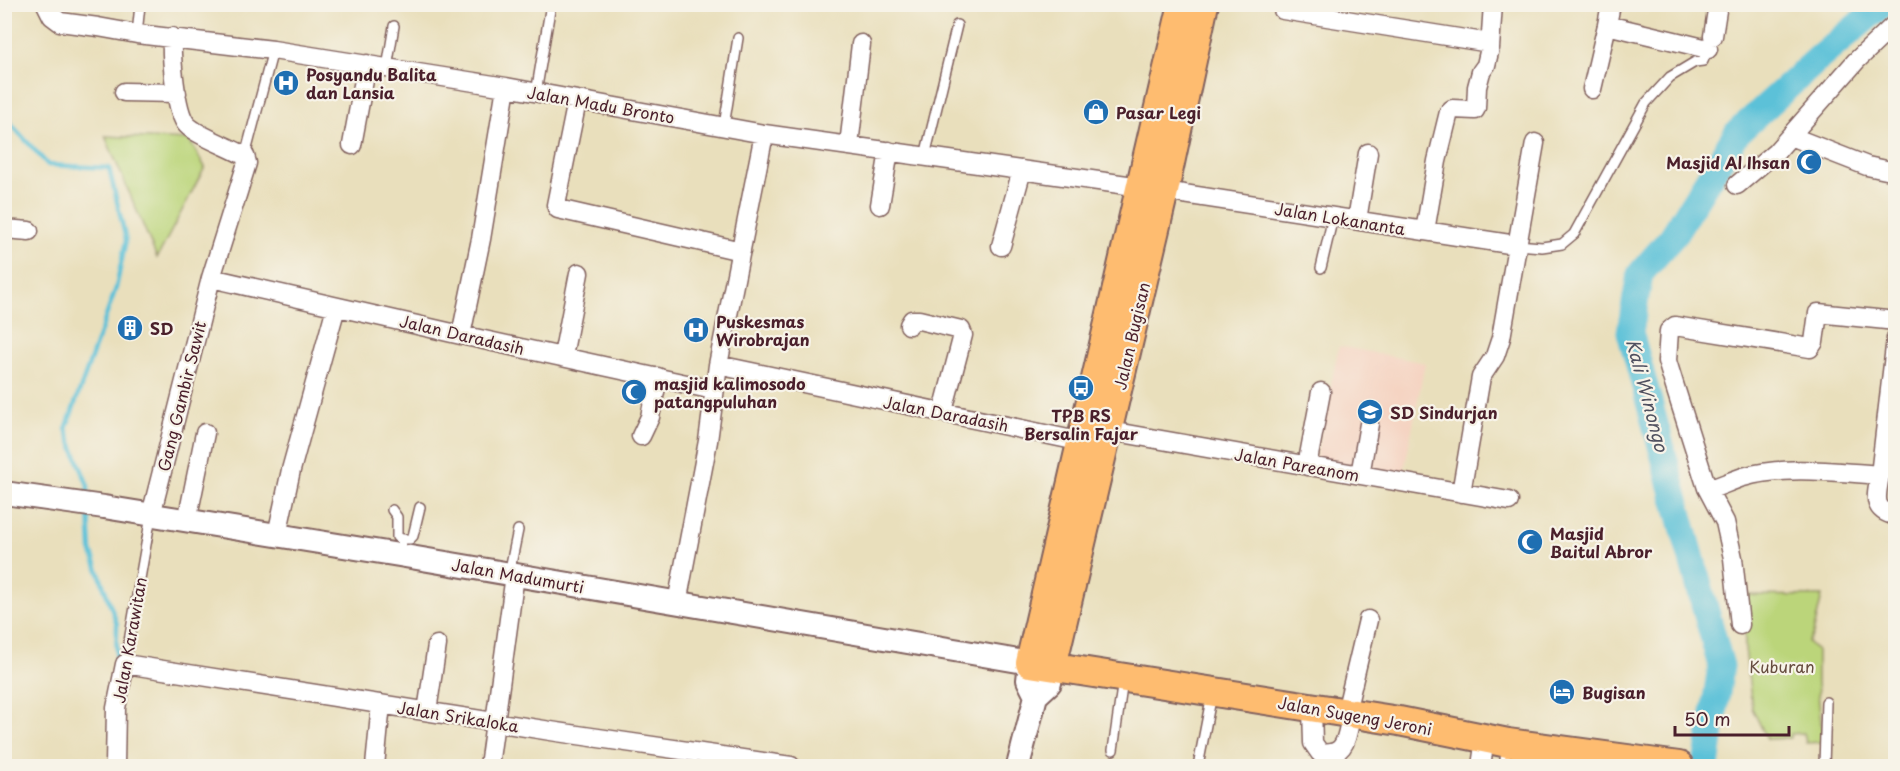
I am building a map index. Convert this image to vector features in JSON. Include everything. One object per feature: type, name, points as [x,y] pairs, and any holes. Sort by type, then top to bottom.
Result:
[{"type":"main road","name":"Jalan Bugisan","points":[[1153,189],[1183,4]]},
{"type":"main road","name":"Jalan Bugisan","points":[[1041,664],[1153,189],[1204,4]]},
{"type":"main road","name":"Jalan Sugeng Jeroni","points":[[1041,664],[1399,721],[1494,754],[1576,755],[1679,766]]},
{"type":"street","name":"Jalan Madu Bronto","points":[[46,4],[52,16],[60,22],[367,64],[764,134],[1153,189]]},
{"type":"street","points":[[1425,231],[1437,161],[1449,112],[1475,110],[1476,108],[1477,87],[1481,72],[1486,65],[1490,43],[1493,4]]},
{"type":"street","points":[[1592,88],[1611,4]]},
{"type":"street","points":[[1607,25],[1709,49],[1718,4]]},
{"type":"street","points":[[1282,10],[1490,43]]},
{"type":"street","points":[[1737,185],[1770,158],[1856,61],[1896,23]]},
{"type":"street","points":[[172,37],[172,65],[182,115],[186,124],[245,156]]},
{"type":"street","points":[[849,145],[861,44]]},
{"type":"street","points":[[352,145],[367,64]]},
{"type":"street","points":[[462,335],[481,239],[506,87]]},
{"type":"street","points":[[124,92],[177,93]]},
{"type":"street","points":[[577,101],[562,168],[556,205],[558,209],[741,251]]},
{"type":"street","points":[[677,603],[708,441],[716,377],[764,134]]},
{"type":"street","points":[[1790,136],[1867,166],[1896,172]]},
{"type":"street","points":[[1461,493],[1481,376],[1495,356],[1501,338],[1535,143]]},
{"type":"street","points":[[880,205],[889,151]]},
{"type":"street","points":[[1357,220],[1368,153]]},
{"type":"street","name":"Gang Gambir Sawit","points":[[151,515],[211,278],[245,173],[247,163],[245,156]]},
{"type":"street","points":[[1001,246],[1022,170]]},
{"type":"street","name":"Jalan Lokananta","points":[[1153,189],[1516,245]]},
{"type":"street","points":[[4,229],[29,231]]},
{"type":"street","points":[[563,356],[579,273]]},
{"type":"street","name":"Jalan Daradasih","points":[[211,278],[658,377],[716,377],[943,411],[1093,442]]},
{"type":"street","points":[[278,535],[291,470],[336,307]]},
{"type":"street","points":[[1740,625],[1733,558],[1725,522],[1708,490],[1667,361],[1670,328],[1685,328],[1810,348],[1814,342],[1818,313],[1896,321]]},
{"type":"street","points":[[909,325],[912,320],[919,320],[961,330],[963,335],[943,411]]},
{"type":"street","points":[[1896,338],[1876,504],[1886,514],[1896,516]]},
{"type":"street","points":[[641,436],[650,417],[658,377]]},
{"type":"street","name":"Jalan Daradasih","points":[[716,377],[1093,442]]},
{"type":"street","points":[[1307,466],[1321,392]]},
{"type":"street","points":[[1360,475],[1369,424]]},
{"type":"street","points":[[187,521],[205,433]]},
{"type":"street","name":"Jalan Pareanom","points":[[1093,442],[1307,466],[1509,501]]},
{"type":"street","points":[[1708,490],[1744,477],[1769,473],[1822,471],[1880,475]]},
{"type":"street","name":"Jalan Madumurti","points":[[4,493],[278,535],[400,547],[512,574],[1041,664]]},
{"type":"street","points":[[489,766],[512,574]]},
{"type":"street","points":[[1312,707],[1313,743],[1319,760],[1343,748],[1368,620]]},
{"type":"street","points":[[427,711],[436,645]]},
{"type":"street","name":"Jalan Srikaloka","points":[[125,664],[791,766]]},
{"type":"street","name":"Jalan Karawitan","points":[[115,766],[116,708],[125,664]]},
{"type":"street","points":[[1018,766],[1035,696],[1050,683],[1041,664]]},
{"type":"street","points":[[375,766],[381,704]]},
{"type":"lane","points":[[536,93],[551,4]]},
{"type":"lane","points":[[137,34],[140,5]]},
{"type":"lane","points":[[925,156],[957,25]]},
{"type":"lane","points":[[387,68],[394,27]]},
{"type":"lane","points":[[724,126],[738,38]]},
{"type":"lane","points":[[1516,245],[1542,247],[1562,244],[1574,234],[1646,103],[1670,77],[1709,49]]},
{"type":"lane","points":[[245,156],[273,50]]},
{"type":"lane","points":[[1321,268],[1333,217]]},
{"type":"lane","points":[[392,510],[397,517],[397,536],[400,547],[413,536],[420,507]]},
{"type":"lane","name":"Jalan Karawitan","points":[[125,664],[151,515]]},
{"type":"lane","points":[[512,574],[518,530]]},
{"type":"lane","points":[[1113,750],[1124,678]]},
{"type":"lane","points":[[1199,761],[1212,692]]},
{"type":"lane","points":[[1824,766],[1826,702]]},
{"type":"shaded area","name":"SD Sindurjan","points":[[1339,346],[1425,363],[1403,476],[1315,461]]},
{"type":"green space","points":[[105,136],[189,140],[205,167],[157,258]]},
{"type":"green space","name":"Kuburan","points":[[1744,595],[1822,596],[1813,634],[1808,642],[1817,651],[1817,683],[1823,742],[1806,743],[1804,733],[1790,734],[1790,738],[1767,739],[1752,708],[1745,648]]},
{"type":"waterway","name":"Kali Winongo","points":[[1706,766],[1721,666],[1630,332],[1640,274],[1672,237],[1737,133],[1819,58],[1883,4]]},
{"type":"waterway","points":[[4,114],[48,165],[109,168],[126,240],[116,288],[66,429],[88,486],[88,498]]},
{"type":"waterway","points":[[89,512],[91,550],[117,624],[116,668]]},
{"type":"place","name":"Posyandu Balita dan Lansia","points":[[286,83]]},
{"type":"place","name":"Pasar Legi","points":[[1096,112]]},
{"type":"place","name":"Masjid Al Ihsan","points":[[1809,162]]},
{"type":"place","name":"SD","points":[[130,328]]},
{"type":"place","name":"Puskesmas Wirobrajan","points":[[696,330]]},
{"type":"place","name":"TPB RS Bersalin Fajar","points":[[1081,388]]},
{"type":"place","name":"masjid kalimosodo patangpuluhan","points":[[634,392]]},
{"type":"place","name":"SD Sindurjan","points":[[1370,412]]},
{"type":"place","name":"Masjid Baitul Abror","points":[[1530,542]]},
{"type":"place","name":"Bugisan","points":[[1562,692]]}]
